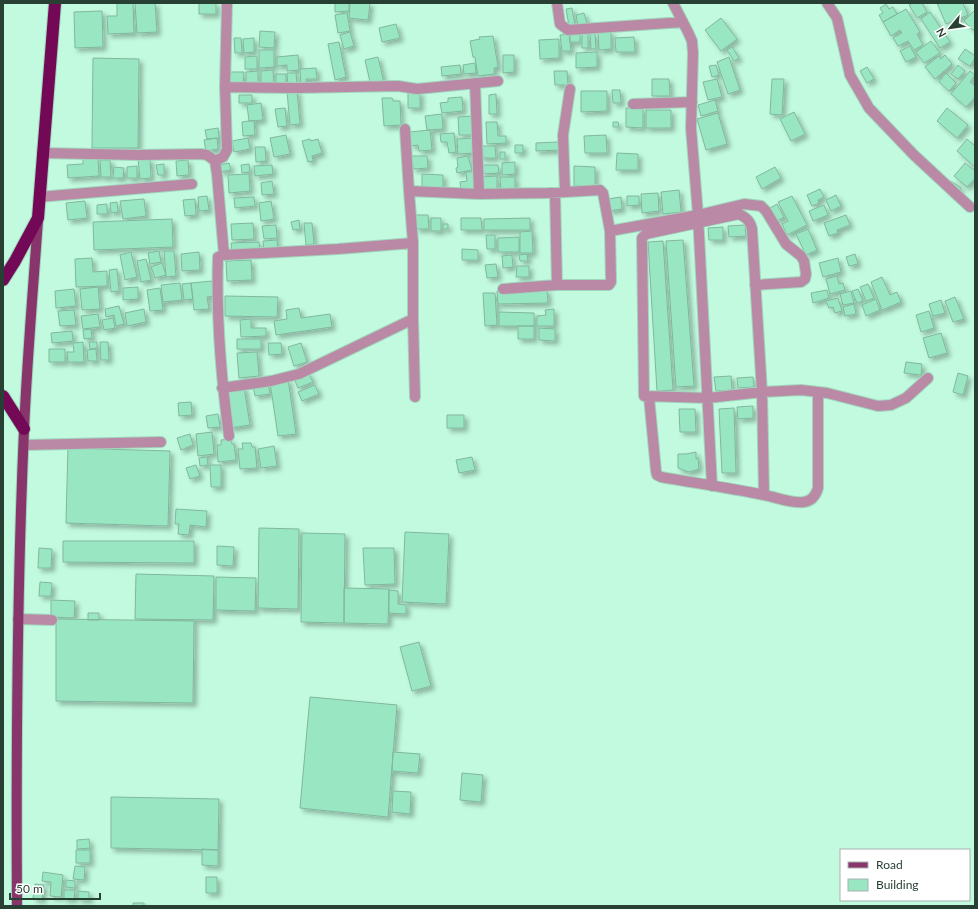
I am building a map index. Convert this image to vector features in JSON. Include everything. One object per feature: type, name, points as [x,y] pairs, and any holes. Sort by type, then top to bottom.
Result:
[{"type":"highway","points":[[3,280],[38,218],[54,5]]},
{"type":"highway","points":[[3,396],[24,429]]},
{"type":"main road","points":[[18,906],[16,787],[18,619],[24,429],[38,218]]},
{"type":"street","points":[[215,161],[223,157],[227,150],[225,87],[227,3]]},
{"type":"street","points":[[557,3],[560,24],[568,30],[683,22]]},
{"type":"street","points":[[673,3],[692,41],[693,53],[691,128],[698,219],[712,486]]},
{"type":"street","points":[[827,3],[837,18],[850,75],[869,108],[914,155],[970,207]]},
{"type":"street","points":[[225,87],[295,88],[398,86],[417,89],[498,81]]},
{"type":"street","points":[[475,83],[480,194]]},
{"type":"street","points":[[557,285],[563,135],[570,89]]},
{"type":"street","points":[[633,104],[692,102]]},
{"type":"street","points":[[405,129],[412,243],[415,397]]},
{"type":"street","points":[[42,153],[207,155],[215,161],[224,255]]},
{"type":"street","points":[[39,197],[192,184]]},
{"type":"street","points":[[409,191],[480,194],[600,190],[603,193],[610,231],[612,282],[610,285],[557,285],[503,289]]},
{"type":"street","points":[[755,285],[801,282],[805,279],[806,274],[804,261],[801,256],[784,241],[766,211],[760,206],[744,204],[646,234],[642,238],[643,395],[646,397],[708,398],[762,392],[801,390],[827,393],[878,406],[892,405],[906,398],[928,378]]},
{"type":"street","points":[[610,231],[739,214],[745,217],[750,223],[752,229],[762,392],[764,495]]},
{"type":"street","points":[[229,436],[222,388],[218,322],[218,258],[224,255],[331,250],[412,243]]},
{"type":"street","points":[[222,388],[271,381],[299,374],[413,318]]},
{"type":"street","points":[[649,397],[656,470],[657,475],[660,478],[806,502],[816,495],[818,488],[818,392]]},
{"type":"street","points":[[24,445],[161,442]]},
{"type":"street","points":[[18,619],[52,620]]},
{"type":"building","points":[[117,3],[133,3],[134,33],[108,34],[107,16],[117,16]]},
{"type":"building","points":[[135,3],[155,3],[157,32],[137,33]]},
{"type":"building","points":[[199,3],[216,3],[216,14],[199,14]]},
{"type":"building","points":[[335,3],[349,3],[349,11],[335,12]]},
{"type":"building","points":[[350,3],[370,3],[368,20],[349,18]]},
{"type":"building","points":[[913,3],[922,3],[927,12],[917,18],[909,5]]},
{"type":"building","points":[[937,3],[963,3],[968,15],[946,24]]},
{"type":"building","points":[[886,4],[889,9],[893,7],[897,14],[883,22],[879,15],[883,13],[880,8]]},
{"type":"building","points":[[572,8],[575,26],[569,26],[566,9]]},
{"type":"building","points":[[906,9],[920,32],[917,34],[923,45],[914,50],[908,41],[898,46],[893,38],[902,33],[900,30],[891,36],[883,22]]},
{"type":"building","points":[[975,10],[975,29],[973,30],[964,21]]},
{"type":"building","points":[[102,11],[103,47],[75,48],[74,12]]},
{"type":"building","points":[[930,12],[950,42],[940,48],[921,19]]},
{"type":"building","points":[[347,13],[350,31],[338,33],[335,15]]},
{"type":"building","points":[[584,13],[587,24],[578,26],[576,15]]},
{"type":"building","points":[[721,18],[737,39],[721,51],[705,30]]},
{"type":"building","points":[[396,24],[400,38],[382,42],[379,28]]},
{"type":"building","points":[[260,31],[275,32],[274,48],[259,47]]},
{"type":"building","points":[[611,31],[611,49],[599,50],[598,32]]},
{"type":"building","points":[[350,32],[354,46],[344,49],[340,35]]},
{"type":"building","points":[[582,32],[588,32],[588,48],[582,48]]},
{"type":"building","points":[[570,33],[580,33],[580,42],[570,42]]},
{"type":"building","points":[[590,33],[595,33],[596,49],[591,49]]},
{"type":"building","points":[[569,34],[571,51],[562,51],[560,35]]},
{"type":"building","points":[[493,36],[498,67],[494,68],[494,74],[478,76],[475,57],[473,57],[470,41],[480,39],[479,37]]},
{"type":"building","points":[[634,37],[635,52],[616,52],[615,38]]},
{"type":"building","points":[[234,38],[241,38],[242,53],[235,53]]},
{"type":"building","points":[[254,38],[254,52],[244,53],[243,39]]},
{"type":"building","points":[[559,39],[559,58],[540,59],[539,40]]},
{"type":"building","points":[[931,41],[940,53],[924,63],[916,52]]},
{"type":"building","points":[[339,42],[346,77],[335,80],[328,44]]},
{"type":"building","points":[[910,46],[916,57],[906,62],[900,51]]},
{"type":"building","points":[[732,47],[739,58],[734,61],[727,50]]},
{"type":"building","points":[[965,49],[975,56],[970,66],[958,59]]},
{"type":"building","points":[[259,50],[274,50],[274,67],[259,68]]},
{"type":"building","points":[[597,52],[597,67],[576,68],[576,53]]},
{"type":"building","points":[[298,55],[299,70],[287,71],[287,65],[277,66],[277,57]]},
{"type":"building","points":[[503,55],[514,55],[514,72],[503,73]]},
{"type":"building","points":[[945,55],[952,64],[935,79],[925,67],[939,56],[941,59]]},
{"type":"building","points":[[257,56],[257,69],[245,69],[245,57]]},
{"type":"building","points":[[378,57],[384,83],[371,86],[365,60]]},
{"type":"building","points":[[729,57],[740,90],[728,94],[717,62]]},
{"type":"building","points":[[93,58],[139,59],[138,148],[92,148]]},
{"type":"building","points":[[475,63],[476,73],[464,74],[463,65]]},
{"type":"building","points":[[460,65],[461,74],[442,76],[441,67]]},
{"type":"building","points":[[716,65],[719,75],[712,77],[709,66]]},
{"type":"building","points":[[958,65],[965,71],[958,79],[951,74]]},
{"type":"building","points":[[867,67],[874,79],[867,83],[860,71]]},
{"type":"building","points":[[316,68],[317,79],[306,79],[306,84],[301,85],[300,69]]},
{"type":"building","points":[[273,70],[274,86],[261,87],[261,71]]},
{"type":"building","points":[[258,71],[258,85],[246,85],[246,72]]},
{"type":"building","points":[[554,71],[567,71],[568,85],[555,85]]},
{"type":"building","points":[[970,71],[975,75],[970,82],[975,86],[975,97],[966,107],[951,94]]},
{"type":"building","points":[[229,72],[244,72],[243,87],[228,86]]},
{"type":"building","points":[[287,73],[296,73],[297,85],[288,86]]},
{"type":"building","points":[[946,73],[956,83],[949,91],[939,82]]},
{"type":"building","points":[[276,74],[286,74],[286,86],[276,86]]},
{"type":"building","points":[[652,79],[669,79],[670,96],[652,96]]},
{"type":"building","points":[[717,79],[722,97],[708,100],[703,82]]},
{"type":"building","points":[[772,79],[784,79],[782,115],[770,114]]},
{"type":"building","points":[[612,90],[620,90],[621,103],[613,103]]},
{"type":"building","points":[[287,91],[297,91],[300,124],[290,125]]},
{"type":"building","points":[[581,91],[607,91],[607,111],[581,112]]},
{"type":"building","points":[[408,92],[420,92],[420,108],[408,108]]},
{"type":"building","points":[[496,94],[497,114],[489,114],[489,95]]},
{"type":"building","points":[[239,95],[252,95],[252,103],[239,103]]},
{"type":"building","points":[[462,97],[463,111],[442,113],[440,103],[448,102],[448,98]]},
{"type":"building","points":[[382,98],[392,98],[393,101],[400,101],[401,125],[384,126]]},
{"type":"building","points":[[715,100],[718,111],[701,116],[698,105]]},
{"type":"building","points":[[261,103],[263,120],[249,121],[247,105]]},
{"type":"building","points":[[285,108],[287,126],[278,127],[275,109]]},
{"type":"building","points":[[626,108],[643,108],[643,128],[626,127]]},
{"type":"building","points":[[947,108],[968,125],[957,138],[937,121]]},
{"type":"building","points":[[646,110],[671,110],[671,128],[646,128]]},
{"type":"building","points":[[794,112],[805,134],[791,141],[780,119]]},
{"type":"building","points":[[718,113],[727,144],[706,150],[697,119]]},
{"type":"building","points":[[442,114],[443,129],[427,130],[425,116]]},
{"type":"building","points":[[473,116],[474,135],[459,135],[458,117]]},
{"type":"building","points":[[254,121],[255,135],[243,136],[242,122]]},
{"type":"building","points":[[486,122],[497,122],[498,136],[506,136],[506,143],[487,144]]},
{"type":"building","points":[[613,122],[618,122],[619,127],[613,127]]},
{"type":"building","points":[[218,128],[219,138],[207,139],[205,130]]},
{"type":"building","points":[[430,130],[432,150],[419,151],[418,145],[411,146],[410,132]]},
{"type":"building","points":[[454,133],[456,152],[449,153],[447,142],[441,142],[440,134]]},
{"type":"building","points":[[286,135],[290,154],[274,157],[270,138]]},
{"type":"building","points":[[606,135],[607,153],[585,153],[584,136]]},
{"type":"building","points":[[217,138],[218,149],[206,151],[204,140]]},
{"type":"building","points":[[248,138],[250,149],[234,152],[232,141]]},
{"type":"building","points":[[474,138],[475,153],[458,154],[457,139]]},
{"type":"building","points":[[310,139],[311,141],[318,139],[322,153],[312,156],[313,161],[308,162],[302,141]]},
{"type":"building","points":[[967,139],[975,146],[975,167],[957,151]]},
{"type":"building","points":[[558,142],[559,150],[536,151],[536,143]]},
{"type":"building","points":[[515,145],[523,145],[523,153],[515,153]]},
{"type":"building","points":[[480,146],[495,146],[496,158],[481,158]]},
{"type":"building","points":[[255,147],[265,147],[266,161],[256,162]]},
{"type":"building","points":[[500,152],[505,152],[505,159],[500,159]]},
{"type":"building","points":[[617,153],[638,154],[638,170],[616,170]]},
{"type":"building","points":[[412,156],[427,156],[428,168],[413,169]]},
{"type":"building","points":[[468,156],[472,170],[457,173],[457,158]]},
{"type":"building","points":[[98,158],[99,176],[68,178],[67,165],[83,164],[83,159]]},
{"type":"building","points":[[150,159],[151,178],[140,179],[138,160]]},
{"type":"building","points":[[100,160],[110,160],[111,177],[101,177]]},
{"type":"building","points":[[188,160],[189,175],[177,176],[176,161]]},
{"type":"building","points":[[515,162],[515,174],[502,175],[502,163]]},
{"type":"building","points":[[229,163],[231,170],[220,172],[219,165]]},
{"type":"building","points":[[965,163],[975,171],[975,178],[967,187],[954,176]]},
{"type":"building","points":[[164,164],[164,175],[158,175],[156,165]]},
{"type":"building","points":[[249,164],[250,172],[242,173],[241,165]]},
{"type":"building","points":[[272,165],[273,174],[255,176],[254,166]]},
{"type":"building","points":[[481,165],[498,165],[499,173],[482,174]]},
{"type":"building","points":[[137,166],[137,178],[127,178],[127,167]]},
{"type":"building","points":[[574,166],[595,167],[595,186],[574,186]]},
{"type":"building","points":[[114,167],[124,168],[123,178],[113,178]]},
{"type":"building","points":[[775,167],[781,178],[762,189],[756,177]]},
{"type":"building","points":[[466,172],[476,172],[478,190],[461,192],[460,182],[467,181]]},
{"type":"building","points":[[249,174],[250,191],[229,193],[228,175]]},
{"type":"building","points":[[422,174],[443,175],[443,189],[422,189]]},
{"type":"building","points":[[497,176],[497,190],[481,190],[480,177]]},
{"type":"building","points":[[500,177],[515,177],[515,190],[501,191]]},
{"type":"building","points":[[272,181],[274,194],[262,195],[261,183]]},
{"type":"building","points":[[951,181],[961,188],[956,196],[946,189]]},
{"type":"building","points":[[820,189],[824,197],[818,200],[819,203],[812,206],[807,195]]},
{"type":"building","points":[[679,190],[681,212],[663,214],[661,192]]},
{"type":"building","points":[[658,193],[659,211],[642,213],[641,194]]},
{"type":"building","points":[[836,195],[841,206],[831,211],[826,200]]},
{"type":"building","points":[[207,196],[209,210],[199,211],[198,197]]},
{"type":"building","points":[[627,196],[639,196],[639,205],[627,206]]},
{"type":"building","points":[[792,196],[807,225],[787,235],[782,224],[788,221],[778,202]]},
{"type":"building","points":[[254,197],[255,206],[235,208],[234,198]]},
{"type":"building","points":[[621,197],[622,209],[609,211],[607,199]]},
{"type":"building","points":[[144,199],[146,216],[123,219],[120,201]]},
{"type":"building","points":[[195,199],[196,215],[185,216],[183,200]]},
{"type":"building","points":[[85,201],[87,218],[68,220],[66,203]]},
{"type":"building","points":[[271,201],[274,219],[261,221],[259,203]]},
{"type":"building","points":[[117,202],[118,212],[111,213],[110,203]]},
{"type":"building","points":[[107,204],[107,214],[97,214],[97,205]]},
{"type":"building","points":[[777,204],[784,217],[777,221],[770,208]]},
{"type":"building","points":[[824,205],[828,215],[813,221],[809,211]]},
{"type":"building","points":[[416,215],[428,215],[429,229],[416,229]]},
{"type":"building","points":[[846,215],[850,225],[837,230],[838,233],[829,236],[824,223]]},
{"type":"building","points":[[431,218],[441,218],[441,231],[431,231]]},
{"type":"building","points":[[461,218],[481,218],[482,230],[461,230]]},
{"type":"building","points":[[530,218],[530,230],[484,230],[484,219]]},
{"type":"building","points":[[172,219],[173,247],[94,250],[93,222]]},
{"type":"building","points":[[299,220],[300,229],[293,230],[291,222]]},
{"type":"building","points":[[253,223],[254,239],[232,240],[231,224]]},
{"type":"building","points":[[304,223],[312,223],[314,244],[306,245]]},
{"type":"building","points":[[443,224],[448,224],[448,229],[443,229]]},
{"type":"building","points":[[276,225],[277,238],[264,239],[262,226]]},
{"type":"building","points":[[745,225],[746,236],[729,237],[728,226]]},
{"type":"building","points":[[723,227],[723,240],[709,240],[708,228]]},
{"type":"building","points":[[808,229],[817,250],[806,255],[796,234]]},
{"type":"building","points":[[532,231],[533,253],[520,253],[520,232]]},
{"type":"building","points":[[486,235],[495,235],[495,249],[487,249]]},
{"type":"building","points":[[519,237],[519,252],[498,252],[498,238]]},
{"type":"building","points":[[277,240],[278,251],[264,251],[263,241]]},
{"type":"building","points":[[683,240],[694,386],[676,387],[666,241]]},
{"type":"building","points":[[663,241],[673,390],[657,391],[648,242]]},
{"type":"building","points":[[259,242],[260,252],[232,254],[231,243]]},
{"type":"building","points":[[462,249],[478,250],[478,260],[462,260]]},
{"type":"building","points":[[159,251],[161,262],[150,264],[148,253]]},
{"type":"building","points":[[164,251],[174,251],[176,276],[166,277]]},
{"type":"building","points":[[131,252],[137,277],[125,280],[120,255]]},
{"type":"building","points":[[199,252],[200,270],[182,271],[181,254]]},
{"type":"building","points":[[527,254],[528,261],[520,261],[519,255]]},
{"type":"building","points":[[855,254],[858,264],[849,266],[846,257]]},
{"type":"building","points":[[512,255],[513,267],[503,268],[502,256]]},
{"type":"building","points":[[92,258],[93,272],[107,271],[107,286],[76,287],[75,259]]},
{"type":"building","points":[[838,258],[841,272],[823,277],[819,263]]},
{"type":"building","points":[[146,259],[151,280],[141,282],[137,261]]},
{"type":"building","points":[[251,260],[252,280],[227,281],[226,261]]},
{"type":"building","points":[[162,263],[166,275],[155,278],[151,267]]},
{"type":"building","points":[[496,264],[498,277],[487,278],[485,265]]},
{"type":"building","points":[[517,266],[529,266],[529,277],[516,277]]},
{"type":"building","points":[[117,269],[119,291],[111,292],[109,270]]},
{"type":"building","points":[[837,276],[839,284],[843,283],[845,290],[830,294],[826,279]]},
{"type":"building","points":[[882,277],[890,295],[897,292],[901,302],[882,310],[871,282]]},
{"type":"building","points":[[212,281],[214,296],[207,297],[209,309],[194,310],[191,283]]},
{"type":"building","points":[[180,283],[182,300],[163,302],[161,285]]},
{"type":"building","points":[[191,283],[193,299],[184,300],[182,284]]},
{"type":"building","points":[[868,284],[874,298],[866,301],[860,287]]},
{"type":"building","points":[[98,287],[100,309],[82,310],[80,289]]},
{"type":"building","points":[[138,287],[138,299],[123,300],[123,288]]},
{"type":"building","points":[[160,288],[163,310],[150,311],[147,290]]},
{"type":"building","points":[[74,289],[76,306],[56,308],[55,291]]},
{"type":"building","points":[[858,289],[863,301],[857,303],[852,291]]},
{"type":"building","points":[[547,290],[548,303],[498,304],[497,291]]},
{"type":"building","points":[[827,290],[829,298],[813,303],[811,293]]},
{"type":"building","points":[[851,291],[854,303],[843,305],[840,294]]},
{"type":"building","points":[[483,293],[495,293],[497,325],[485,326]]},
{"type":"building","points":[[225,296],[278,297],[277,317],[225,316]]},
{"type":"building","points":[[955,297],[964,319],[953,322],[945,301]]},
{"type":"building","points":[[838,298],[842,311],[835,313],[833,307],[829,308],[826,301]]},
{"type":"building","points":[[876,299],[880,310],[866,316],[862,305]]},
{"type":"building","points":[[941,300],[945,313],[933,316],[929,304]]},
{"type":"building","points":[[854,304],[856,314],[845,316],[843,307]]},
{"type":"building","points":[[119,306],[124,324],[116,326],[114,315],[106,317],[105,309]]},
{"type":"building","points":[[299,308],[301,318],[330,314],[332,327],[276,335],[274,321],[287,319],[286,310]]},
{"type":"building","points":[[144,309],[146,322],[127,326],[125,313]]},
{"type":"building","points":[[554,309],[554,326],[537,326],[537,316],[546,315],[545,310]]},
{"type":"building","points":[[74,310],[76,325],[60,326],[58,311]]},
{"type":"building","points":[[929,311],[934,328],[921,332],[916,315]]},
{"type":"building","points":[[499,312],[534,313],[534,326],[499,326]]},
{"type":"building","points":[[98,314],[100,327],[83,329],[81,316]]},
{"type":"building","points":[[113,318],[115,328],[104,330],[102,320]]},
{"type":"building","points":[[251,319],[251,328],[266,328],[266,336],[241,337],[240,320]]},
{"type":"building","points":[[518,326],[534,326],[534,339],[518,339]]},
{"type":"building","points":[[539,328],[555,329],[555,341],[539,340]]},
{"type":"building","points":[[91,329],[92,338],[84,339],[83,330]]},
{"type":"building","points":[[72,331],[73,341],[52,343],[51,333]]},
{"type":"building","points":[[941,333],[947,353],[929,358],[923,338]]},
{"type":"building","points":[[237,339],[261,339],[261,349],[237,349]]},
{"type":"building","points":[[83,342],[84,362],[68,362],[67,352],[74,352],[73,343]]},
{"type":"building","points":[[89,342],[97,342],[97,348],[90,349]]},
{"type":"building","points":[[100,342],[108,342],[109,360],[101,360]]},
{"type":"building","points":[[268,343],[281,343],[282,354],[269,355]]},
{"type":"building","points":[[301,343],[307,362],[294,366],[288,347]]},
{"type":"building","points":[[49,349],[65,349],[65,362],[49,362]]},
{"type":"building","points":[[96,349],[97,361],[88,361],[87,350]]},
{"type":"building","points":[[257,352],[259,376],[239,378],[237,353]]},
{"type":"building","points":[[906,362],[922,364],[921,375],[904,373]]},
{"type":"building","points":[[308,372],[313,382],[298,388],[294,378]]},
{"type":"building","points":[[958,373],[968,376],[963,395],[953,392]]},
{"type":"building","points":[[731,376],[732,390],[716,391],[714,377]]},
{"type":"building","points":[[753,377],[754,387],[738,388],[737,378]]},
{"type":"building","points":[[288,379],[296,434],[278,436],[270,382]]},
{"type":"building","points":[[268,383],[270,394],[255,396],[253,386]]},
{"type":"building","points":[[315,385],[319,394],[302,401],[298,392]]},
{"type":"building","points":[[244,387],[250,425],[230,428],[225,390]]},
{"type":"building","points":[[191,402],[192,415],[179,416],[178,403]]},
{"type":"building","points":[[753,406],[753,418],[738,419],[737,407]]},
{"type":"building","points":[[734,408],[736,473],[722,473],[719,409]]},
{"type":"building","points":[[679,409],[695,409],[696,432],[680,432]]},
{"type":"building","points":[[218,414],[220,427],[208,428],[206,416]]},
{"type":"building","points":[[447,415],[464,415],[464,428],[447,428]]},
{"type":"building","points":[[212,432],[214,454],[198,456],[196,434]]},
{"type":"building","points":[[190,434],[193,445],[181,450],[177,438]]},
{"type":"building","points":[[231,439],[232,444],[234,444],[236,460],[218,462],[217,445],[221,445],[221,440]]},
{"type":"building","points":[[242,443],[251,443],[252,447],[255,447],[257,468],[240,469],[238,449],[243,449]]},
{"type":"building","points":[[274,446],[277,466],[261,468],[258,449]]},
{"type":"building","points":[[68,448],[170,451],[168,526],[66,523]]},
{"type":"building","points":[[696,452],[696,459],[698,458],[699,469],[689,472],[678,468],[678,454]]},
{"type":"building","points":[[207,457],[208,465],[200,466],[199,458]]},
{"type":"building","points":[[472,457],[475,470],[459,473],[456,460]]},
{"type":"building","points":[[196,465],[200,476],[190,479],[186,468]]},
{"type":"building","points":[[210,465],[221,465],[221,487],[211,487]]},
{"type":"building","points":[[176,509],[207,511],[206,527],[190,525],[189,535],[178,534],[179,524],[175,524]]},
{"type":"building","points":[[259,528],[299,529],[298,609],[258,608]]},
{"type":"building","points":[[405,532],[449,534],[446,604],[402,602]]},
{"type":"building","points":[[302,533],[345,534],[344,623],[301,622]]},
{"type":"building","points":[[63,541],[194,541],[194,563],[63,562]]},
{"type":"building","points":[[217,546],[234,547],[233,566],[217,565]]},
{"type":"building","points":[[39,548],[52,549],[51,568],[38,568]]},
{"type":"building","points":[[363,548],[394,548],[395,584],[365,585]]},
{"type":"building","points":[[136,574],[214,576],[213,620],[135,619]]},
{"type":"building","points":[[216,577],[256,578],[255,611],[216,610]]},
{"type":"building","points":[[40,582],[52,583],[51,596],[39,596]]},
{"type":"building","points":[[344,588],[389,589],[388,624],[344,623]]},
{"type":"building","points":[[389,590],[398,591],[398,604],[406,605],[406,614],[389,613]]},
{"type":"building","points":[[51,600],[75,601],[74,618],[51,617]]},
{"type":"building","points":[[88,613],[99,613],[99,620],[88,620]]},
{"type":"building","points":[[56,619],[194,621],[193,703],[56,701]]},
{"type":"building","points":[[419,642],[431,686],[412,691],[400,647]]},
{"type":"building","points":[[310,697],[397,705],[388,817],[300,808]]},
{"type":"building","points":[[393,752],[420,754],[418,773],[392,771]]},
{"type":"building","points":[[462,773],[483,775],[481,802],[460,800]]},
{"type":"building","points":[[393,791],[411,792],[410,814],[392,812]]},
{"type":"building","points":[[111,797],[219,799],[218,850],[111,848]]},
{"type":"building","points":[[89,839],[90,848],[77,849],[77,840]]},
{"type":"building","points":[[202,849],[218,850],[218,866],[202,865]]},
{"type":"building","points":[[76,850],[90,850],[90,863],[76,863]]},
{"type":"building","points":[[75,866],[85,867],[84,880],[73,879]]},
{"type":"building","points":[[43,872],[63,875],[61,897],[50,896],[51,882],[42,881]]},
{"type":"building","points":[[206,877],[217,877],[217,893],[206,893]]},
{"type":"building","points":[[66,880],[75,881],[75,888],[66,887]]},
{"type":"building","points":[[35,884],[44,885],[42,900],[33,898]]},
{"type":"building","points":[[64,890],[75,890],[74,899],[64,899]]},
{"type":"building","points":[[78,891],[89,892],[89,900],[78,899]]},
{"type":"building","points":[[133,903],[144,903],[144,906],[133,906]]}]
